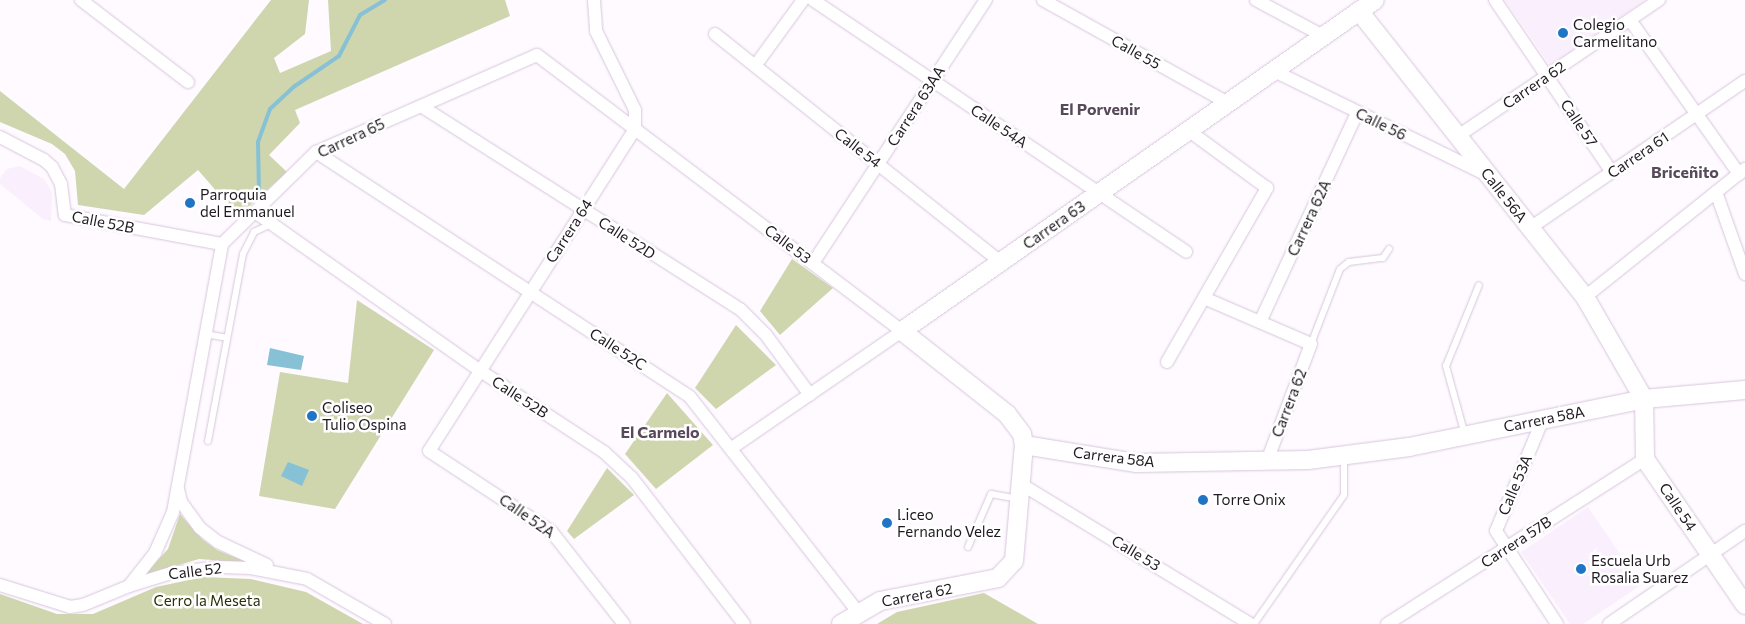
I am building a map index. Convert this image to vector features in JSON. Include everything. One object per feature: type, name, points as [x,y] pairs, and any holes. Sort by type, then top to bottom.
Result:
[{"type":"street","points":[[81,0],[188,82]]},
{"type":"street","points":[[594,0],[596,31],[635,110],[635,129]]},
{"type":"street","points":[[755,66],[803,0]]},
{"type":"street","name":"Calle 54A","points":[[813,0],[1186,252]]},
{"type":"street","name":"Carrera 63AA","points":[[813,263],[986,0]]},
{"type":"street","name":"Calle 55","points":[[1044,0],[1228,103]]},
{"type":"street","points":[[1256,0],[1323,36]]},
{"type":"street","name":"Carrera 63","points":[[732,448],[1274,71],[1323,36],[1355,6],[1375,0]]},
{"type":"street","name":"Calle 57","points":[[1495,0],[1612,172]]},
{"type":"street","name":"Carrera 62","points":[[1458,136],[1660,0]]},
{"type":"street","name":"Calle 56A","points":[[1355,6],[1585,297],[1644,399]]},
{"type":"street","points":[[1585,297],[1742,172],[1697,114],[1630,20]]},
{"type":"street","name":"Calle 54","points":[[715,34],[1001,262]]},
{"type":"street","name":"Calle 53","points":[[537,55],[813,263],[1007,414],[1015,422],[1024,445]]},
{"type":"street","name":"Carrera 65","points":[[222,244],[316,152],[537,55]]},
{"type":"street","name":"Calle 56","points":[[1274,71],[1489,176]]},
{"type":"street","name":"Carrera 61","points":[[1530,228],[1745,81]]},
{"type":"street","name":"Calle 52D","points":[[421,106],[741,310],[766,335],[810,395]]},
{"type":"street","name":"Carrera 62A","points":[[1260,322],[1357,112]]},
{"type":"street","name":"Carrera 64","points":[[429,451],[479,370],[635,129]]},
{"type":"street","points":[[1168,362],[1267,188],[1188,131]]},
{"type":"street","name":"Calle 52B","points":[[0,137],[44,160],[52,168],[64,195],[65,215],[222,244]]},
{"type":"street","name":"Calle 52C","points":[[316,152],[683,392],[699,406],[858,612]]},
{"type":"street","points":[[1716,192],[1745,274]]},
{"type":"street","name":"Calle 52B","points":[[255,212],[479,370],[604,452],[621,467],[744,624]]},
{"type":"street","points":[[129,586],[163,539],[177,484],[222,244]]},
{"type":"street","points":[[1204,298],[1311,344]]},
{"type":"street","name":"Carrera 62","points":[[1267,461],[1311,344]]},
{"type":"street","name":"Carrera 58A","points":[[1024,445],[1137,463],[1267,461],[1344,457],[1644,399],[1745,390]]},
{"type":"street","points":[[1644,399],[1645,459]]},
{"type":"street","name":"Calle 53A","points":[[1543,419],[1496,531],[1557,624]]},
{"type":"street","points":[[1020,492],[1024,445]]},
{"type":"street","name":"Calle 52A","points":[[429,451],[551,531],[624,624]]},
{"type":"street","name":"Calle 54","points":[[1645,459],[1745,605]]},
{"type":"street","name":"Carrera 57B","points":[[1387,624],[1645,459]]},
{"type":"street","points":[[177,484],[188,514],[218,542],[293,574]]},
{"type":"street","name":"Calle 53","points":[[1020,492],[1250,624]]},
{"type":"street","name":"Carrera 62","points":[[841,624],[858,612],[880,602],[998,578],[1014,561],[1020,492]]},
{"type":"street","points":[[1609,624],[1745,531]]},
{"type":"street","name":"Calle 52","points":[[0,586],[70,607],[83,605],[129,586],[171,573],[220,567],[293,574],[385,624]]},
{"type":"lane","points":[[208,441],[248,240],[262,227],[272,224]]},
{"type":"lane","points":[[1311,344],[1340,269],[1349,262],[1383,258],[1389,249]]},
{"type":"lane","points":[[1465,435],[1446,366],[1479,286]]},
{"type":"lane","points":[[205,334],[228,338]]},
{"type":"lane","points":[[1254,624],[1344,495],[1344,457]]},
{"type":"lane","points":[[968,547],[991,494],[1020,492]]},
{"type":"shaded area","name":"Colegio Carmelitano","points":[[1505,0],[1645,0],[1550,65]]},
{"type":"shaded area","points":[[20,166],[44,179],[52,193],[51,221],[43,219],[0,184],[0,178],[7,169]]},
{"type":"shaded area","name":"Escuela Urb Rosalia Suarez","points":[[1588,507],[1641,585],[1583,624],[1570,624],[1521,552]]},
{"type":"green space","points":[[271,0],[309,0],[305,34],[274,58],[280,73],[331,51],[328,0],[505,0],[510,16],[295,110],[300,123],[269,155],[287,172],[238,216],[198,170],[144,215],[78,205],[75,171],[65,154],[52,144],[0,122],[0,91],[124,189]]},
{"type":"green space","points":[[792,259],[833,288],[780,335],[760,311]]},
{"type":"green space","points":[[357,300],[434,350],[335,509],[259,496],[280,372],[348,383]]},
{"type":"green space","points":[[736,325],[776,365],[716,409],[695,388]]},
{"type":"green space","points":[[667,393],[713,445],[656,489],[625,454]]},
{"type":"green space","points":[[607,468],[634,495],[574,539],[567,531]]},
{"type":"green space","points":[[180,514],[202,539],[217,550],[249,563],[199,559],[144,575],[168,549]]},
{"type":"green space","name":"Cerro la Meseta","points":[[203,577],[251,579],[306,592],[363,624],[0,624],[0,594],[57,614],[93,614],[156,587]]},
{"type":"green space","points":[[984,593],[1038,624],[877,624],[897,612]]},
{"type":"water","points":[[270,348],[304,356],[301,370],[267,365]]},
{"type":"water","points":[[288,462],[309,470],[302,486],[281,476]]},
{"type":"waterway","points":[[259,193],[258,142],[270,109],[295,86],[339,56],[360,15],[385,0]]},
{"type":"place","name":"Colegio Carmelitano","points":[[1563,33]]},
{"type":"place","name":"Parroquia del Emmanuel","points":[[190,203]]},
{"type":"place","name":"Coliseo Tulio Ospina","points":[[312,416]]},
{"type":"place","name":"Torre Onix","points":[[1203,500]]},
{"type":"place","name":"Liceo Fernando Velez","points":[[887,523]]},
{"type":"place","name":"Escuela Urb Rosalia Suarez","points":[[1581,569]]},
{"type":"district","name":"El Porvenir","points":[[1100,109]]},
{"type":"district","name":"Briceñito","points":[[1685,172]]},
{"type":"district","name":"El Carmelo","points":[[660,432]]}]
